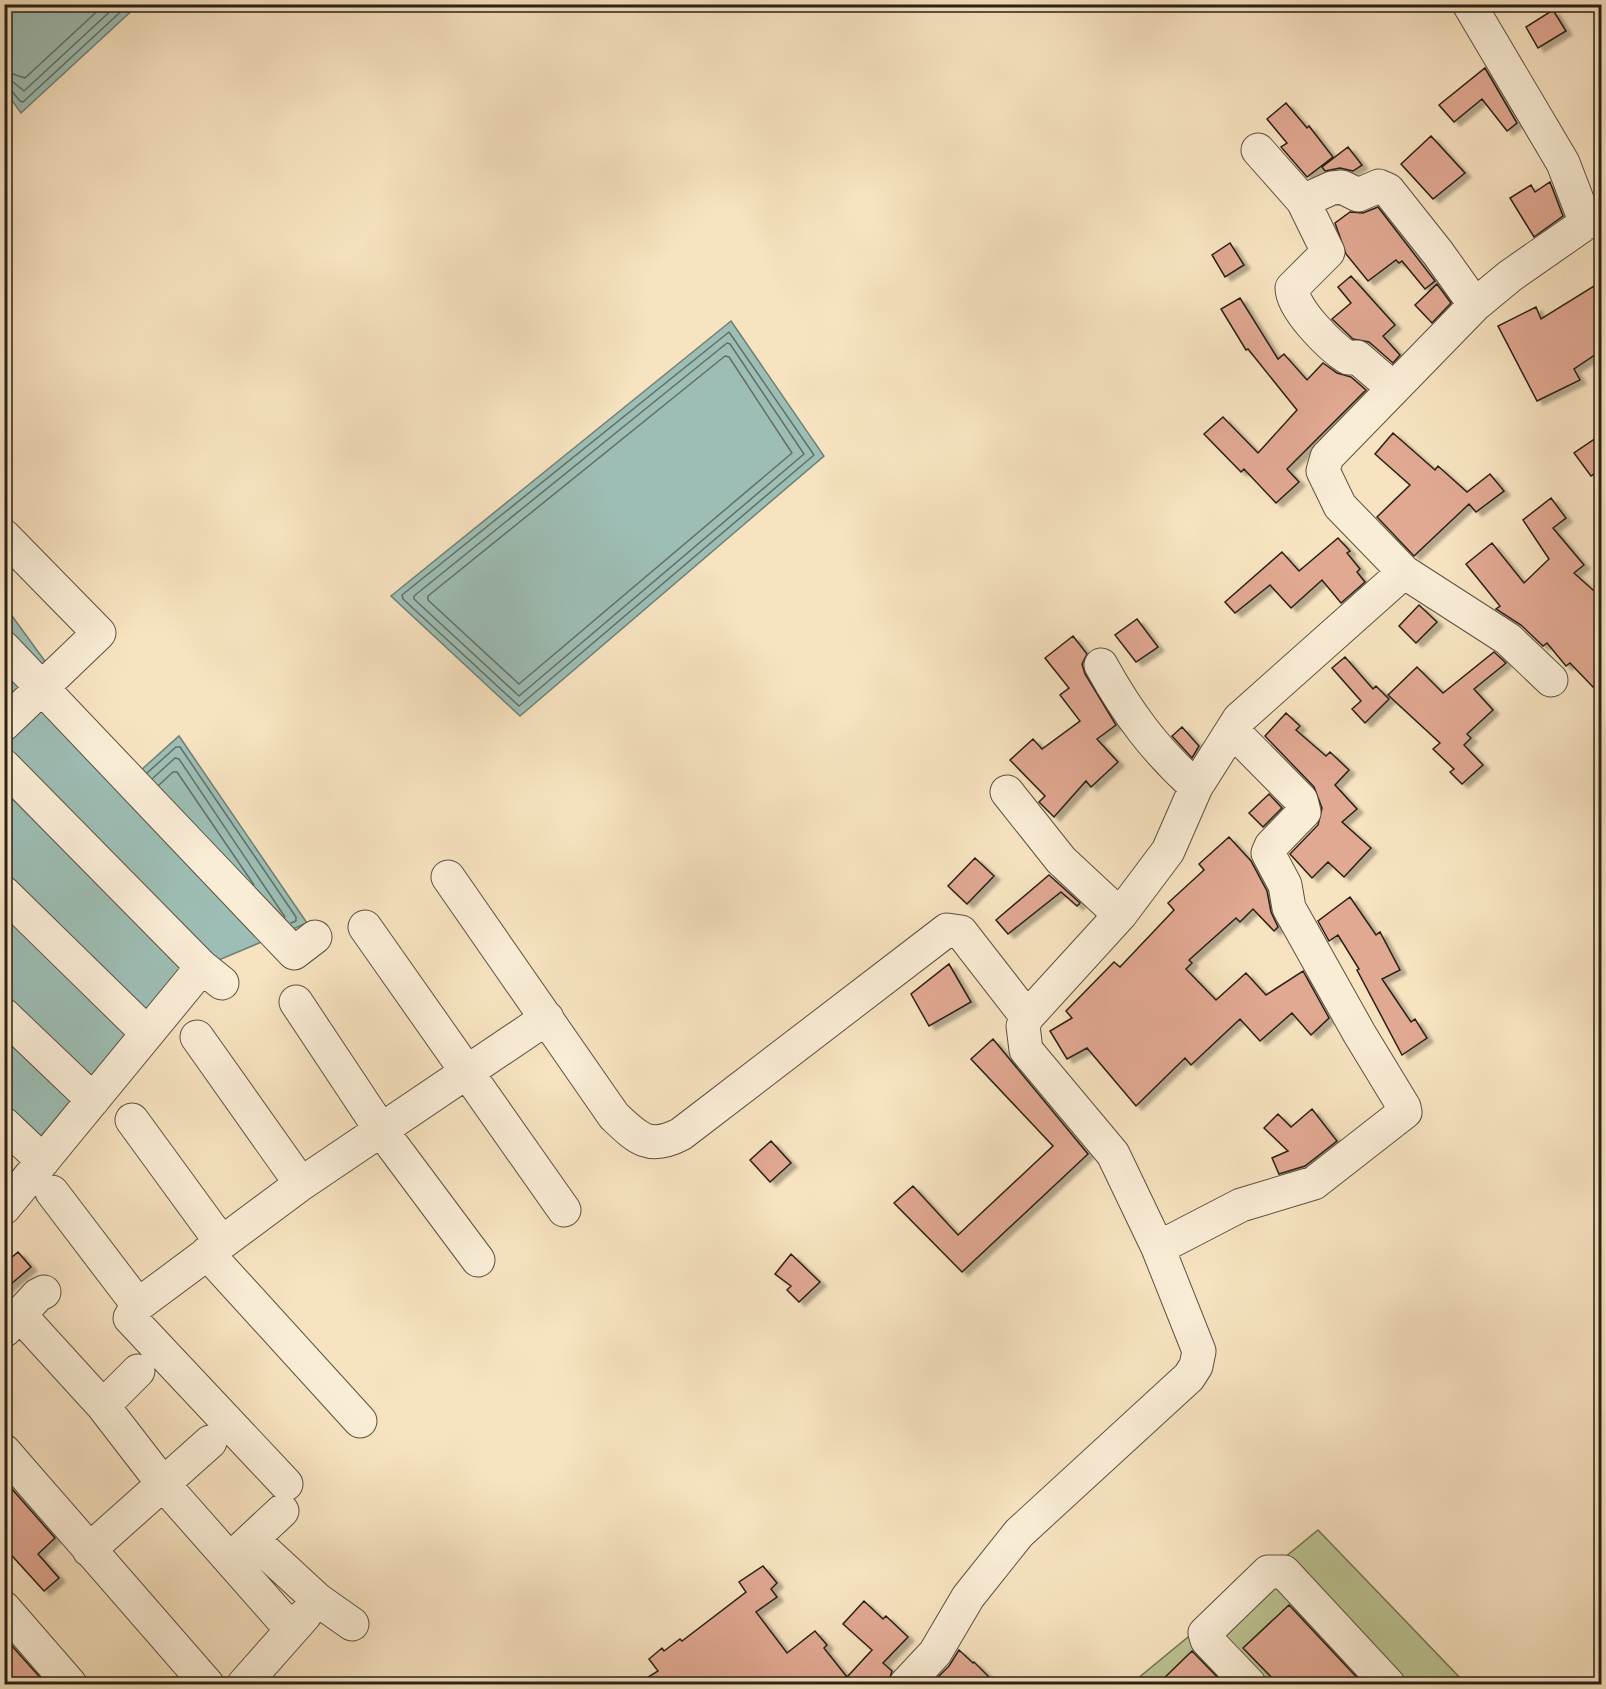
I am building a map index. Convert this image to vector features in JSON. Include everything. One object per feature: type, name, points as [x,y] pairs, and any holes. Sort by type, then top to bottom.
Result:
[{"type":"street","points":[[1469,4],[1563,163],[1594,221],[1510,276],[1475,305],[1392,387],[1327,457],[1323,471],[1340,506],[1404,572],[1508,639],[1551,680]]},
{"type":"street","points":[[1258,150],[1302,201],[1328,252],[1292,288],[1296,304],[1339,351],[1348,358],[1357,357],[1392,387]]},
{"type":"street","points":[[1302,201],[1332,188],[1342,187],[1358,195],[1379,186],[1388,190],[1438,253],[1475,305]]},
{"type":"street","points":[[4,536],[99,633],[4,724]]},
{"type":"street","points":[[906,1684],[935,1653],[968,1597],[1020,1533],[1189,1377],[1196,1366],[1199,1352],[1158,1248],[1113,1155],[1026,1050],[1023,1026],[1027,1017],[1120,915],[1168,851],[1196,787],[1239,719],[1404,572]]},
{"type":"street","points":[[4,648],[294,953],[315,936]]},
{"type":"street","points":[[1101,665],[1141,730],[1164,758],[1196,787]]},
{"type":"street","points":[[1158,1248],[1241,1205],[1314,1183],[1405,1112],[1289,908],[1285,885],[1268,853],[1271,846],[1304,812],[1301,800],[1232,730]]},
{"type":"street","points":[[4,766],[212,975],[147,1033],[4,1208]]},
{"type":"street","points":[[1007,792],[1061,860],[1120,915]]},
{"type":"street","points":[[448,878],[614,1116],[637,1138],[664,1143],[681,1134],[947,930],[961,932],[1027,1017]]},
{"type":"street","points":[[4,893],[147,1033]]},
{"type":"street","points":[[365,927],[466,1075],[564,1210]]},
{"type":"street","points":[[296,1002],[381,1130],[478,1260]]},
{"type":"street","points":[[4,1015],[93,1100]]},
{"type":"street","points":[[241,1549],[284,1497],[130,1318],[138,1305],[301,1184],[466,1075],[547,1018]]},
{"type":"street","points":[[197,1037],[301,1184]]},
{"type":"street","points":[[132,1120],[214,1248],[360,1421]]},
{"type":"street","points":[[4,1124],[43,1161]]},
{"type":"street","points":[[52,1192],[138,1305]]},
{"type":"street","points":[[44,1292],[38,1295],[13,1323],[103,1406],[164,1485],[241,1549],[352,1624]]},
{"type":"street","points":[[103,1406],[138,1371]]},
{"type":"street","points":[[89,1550],[210,1442]]},
{"type":"street","points":[[4,1451],[207,1684]]},
{"type":"street","points":[[241,1549],[291,1629]]},
{"type":"street","points":[[1249,1684],[1208,1640],[1205,1633],[1268,1572],[1277,1570],[1284,1572],[1388,1684]]},
{"type":"street","points":[[244,1684],[318,1600]]},
{"type":"street","points":[[4,1608],[70,1684]]},
{"type":"green space","points":[[1318,1530],[1466,1684],[1131,1684]]},
{"type":"water","points":[[4,5],[138,5],[21,113],[5,91]]},
{"type":"water","points":[[731,321],[824,456],[520,716],[391,596]]},
{"type":"water","points":[[4,605],[131,779],[179,736],[307,923],[178,977],[36,1142],[16,1154],[5,1155]]},
{"type":"building","points":[[1553,10],[1566,31],[1538,48],[1526,27]]},
{"type":"building","points":[[1485,68],[1517,123],[1507,131],[1482,99],[1454,122],[1439,105]]},
{"type":"building","points":[[1286,103],[1307,128],[1309,126],[1333,157],[1307,177],[1281,147],[1287,143],[1267,119]]},
{"type":"building","points":[[1431,136],[1465,173],[1433,199],[1401,164]]},
{"type":"building","points":[[1348,147],[1362,165],[1353,171],[1340,168],[1325,171],[1322,167]]},
{"type":"building","points":[[1550,182],[1563,216],[1534,237],[1510,198],[1531,185],[1535,192]]},
{"type":"building","points":[[1378,207],[1435,281],[1425,289],[1402,261],[1399,263],[1396,260],[1368,281],[1346,254],[1335,223],[1350,212],[1363,213]]},
{"type":"building","points":[[1230,243],[1244,265],[1225,277],[1212,255]]},
{"type":"building","points":[[1351,276],[1395,325],[1383,336],[1400,355],[1393,363],[1369,342],[1353,339],[1332,319],[1351,303],[1338,287]]},
{"type":"building","points":[[1602,281],[1602,350],[1574,369],[1580,380],[1537,401],[1498,326],[1536,307],[1541,319]]},
{"type":"building","points":[[1437,284],[1451,303],[1432,323],[1415,305]]},
{"type":"building","points":[[1240,298],[1278,359],[1284,354],[1307,380],[1323,363],[1337,373],[1351,377],[1366,390],[1287,469],[1299,482],[1276,503],[1244,469],[1241,472],[1204,434],[1223,417],[1258,453],[1297,410],[1248,349],[1246,350],[1221,309]]},
{"type":"building","points":[[1393,433],[1435,470],[1438,466],[1467,492],[1490,474],[1504,491],[1476,512],[1469,504],[1414,556],[1377,517],[1410,485],[1375,454]]},
{"type":"building","points":[[1602,434],[1602,468],[1591,476],[1574,453]]},
{"type":"building","points":[[1551,498],[1566,518],[1553,528],[1584,565],[1574,573],[1602,598],[1602,679],[1593,687],[1570,663],[1566,666],[1547,643],[1543,646],[1521,625],[1496,609],[1500,606],[1466,564],[1492,543],[1524,583],[1549,559],[1523,520]]},
{"type":"building","points":[[1338,538],[1350,551],[1347,553],[1360,569],[1357,572],[1365,582],[1341,603],[1322,580],[1291,608],[1270,585],[1235,613],[1225,602],[1282,552],[1299,571]]},
{"type":"building","points":[[1419,605],[1437,622],[1416,643],[1399,626]]},
{"type":"building","points":[[1137,619],[1158,647],[1136,662],[1115,635]]},
{"type":"building","points":[[1073,636],[1087,654],[1082,664],[1085,674],[1116,725],[1097,739],[1118,762],[1091,787],[1086,781],[1054,817],[1039,802],[1045,796],[1010,760],[1033,739],[1042,749],[1080,721],[1060,695],[1069,688],[1045,658]]},
{"type":"building","points":[[1494,652],[1506,663],[1474,689],[1493,710],[1467,734],[1471,738],[1464,745],[1483,765],[1462,784],[1450,772],[1454,769],[1433,749],[1440,743],[1388,695],[1417,667],[1443,693]]},
{"type":"building","points":[[1345,657],[1373,689],[1376,686],[1389,699],[1365,723],[1352,709],[1361,701],[1332,668]]},
{"type":"building","points":[[1286,713],[1300,726],[1296,730],[1326,756],[1330,752],[1349,770],[1335,785],[1357,809],[1342,822],[1371,848],[1344,877],[1328,862],[1312,878],[1290,854],[1318,825],[1322,808],[1314,787],[1265,736]]},
{"type":"building","points":[[1182,727],[1199,746],[1192,758],[1172,736]]},
{"type":"building","points":[[1269,794],[1282,808],[1263,827],[1249,813]]},
{"type":"building","points":[[1229,837],[1251,861],[1267,891],[1271,912],[1278,927],[1274,931],[1253,909],[1240,922],[1236,918],[1189,960],[1192,963],[1186,969],[1216,1000],[1246,973],[1266,995],[1303,971],[1329,1018],[1311,1035],[1292,1013],[1260,1041],[1240,1019],[1191,1065],[1185,1058],[1136,1106],[1087,1048],[1067,1059],[1050,1031],[1072,1018],[1066,1011],[1114,962],[1120,967],[1174,910],[1168,903],[1204,870],[1199,864]]},
{"type":"building","points":[[975,858],[994,876],[967,904],[948,886]]},
{"type":"building","points":[[1049,875],[1080,903],[1077,906],[1061,892],[1008,934],[996,920]]},
{"type":"building","points":[[1350,897],[1376,935],[1380,932],[1400,970],[1382,979],[1411,1022],[1415,1019],[1427,1038],[1402,1055],[1357,970],[1359,969],[1338,935],[1329,941],[1318,921]]},
{"type":"building","points":[[949,964],[971,1002],[929,1026],[911,994]]},
{"type":"building","points":[[993,1039],[1088,1154],[962,1272],[894,1203],[913,1186],[958,1235],[1053,1146],[971,1059]]},
{"type":"building","points":[[1312,1109],[1337,1141],[1305,1166],[1279,1174],[1272,1158],[1288,1151],[1264,1128],[1278,1114],[1291,1127]]},
{"type":"building","points":[[771,1141],[791,1163],[770,1182],[750,1160]]},
{"type":"building","points":[[18,1252],[31,1267],[4,1290],[4,1264]]},
{"type":"building","points":[[791,1254],[820,1282],[799,1302],[787,1290],[791,1286],[775,1274]]},
{"type":"building","points":[[4,1480],[55,1538],[38,1554],[59,1578],[44,1591],[4,1547]]},
{"type":"building","points":[[763,1566],[777,1583],[771,1589],[777,1597],[756,1612],[787,1653],[815,1631],[827,1645],[824,1648],[847,1677],[872,1650],[843,1624],[864,1601],[883,1619],[886,1616],[908,1637],[883,1663],[892,1671],[888,1684],[637,1684],[658,1671],[649,1659],[662,1648],[664,1651],[680,1639],[682,1641],[746,1592],[739,1582]]},
{"type":"building","points":[[1289,1605],[1363,1684],[1278,1684],[1243,1648]]},
{"type":"building","points":[[4,1637],[46,1684],[4,1684]]},
{"type":"building","points":[[959,1650],[996,1684],[960,1684],[952,1677],[949,1680],[954,1684],[931,1684],[949,1666]]},
{"type":"building","points":[[1192,1651],[1224,1684],[1158,1684]]}]
